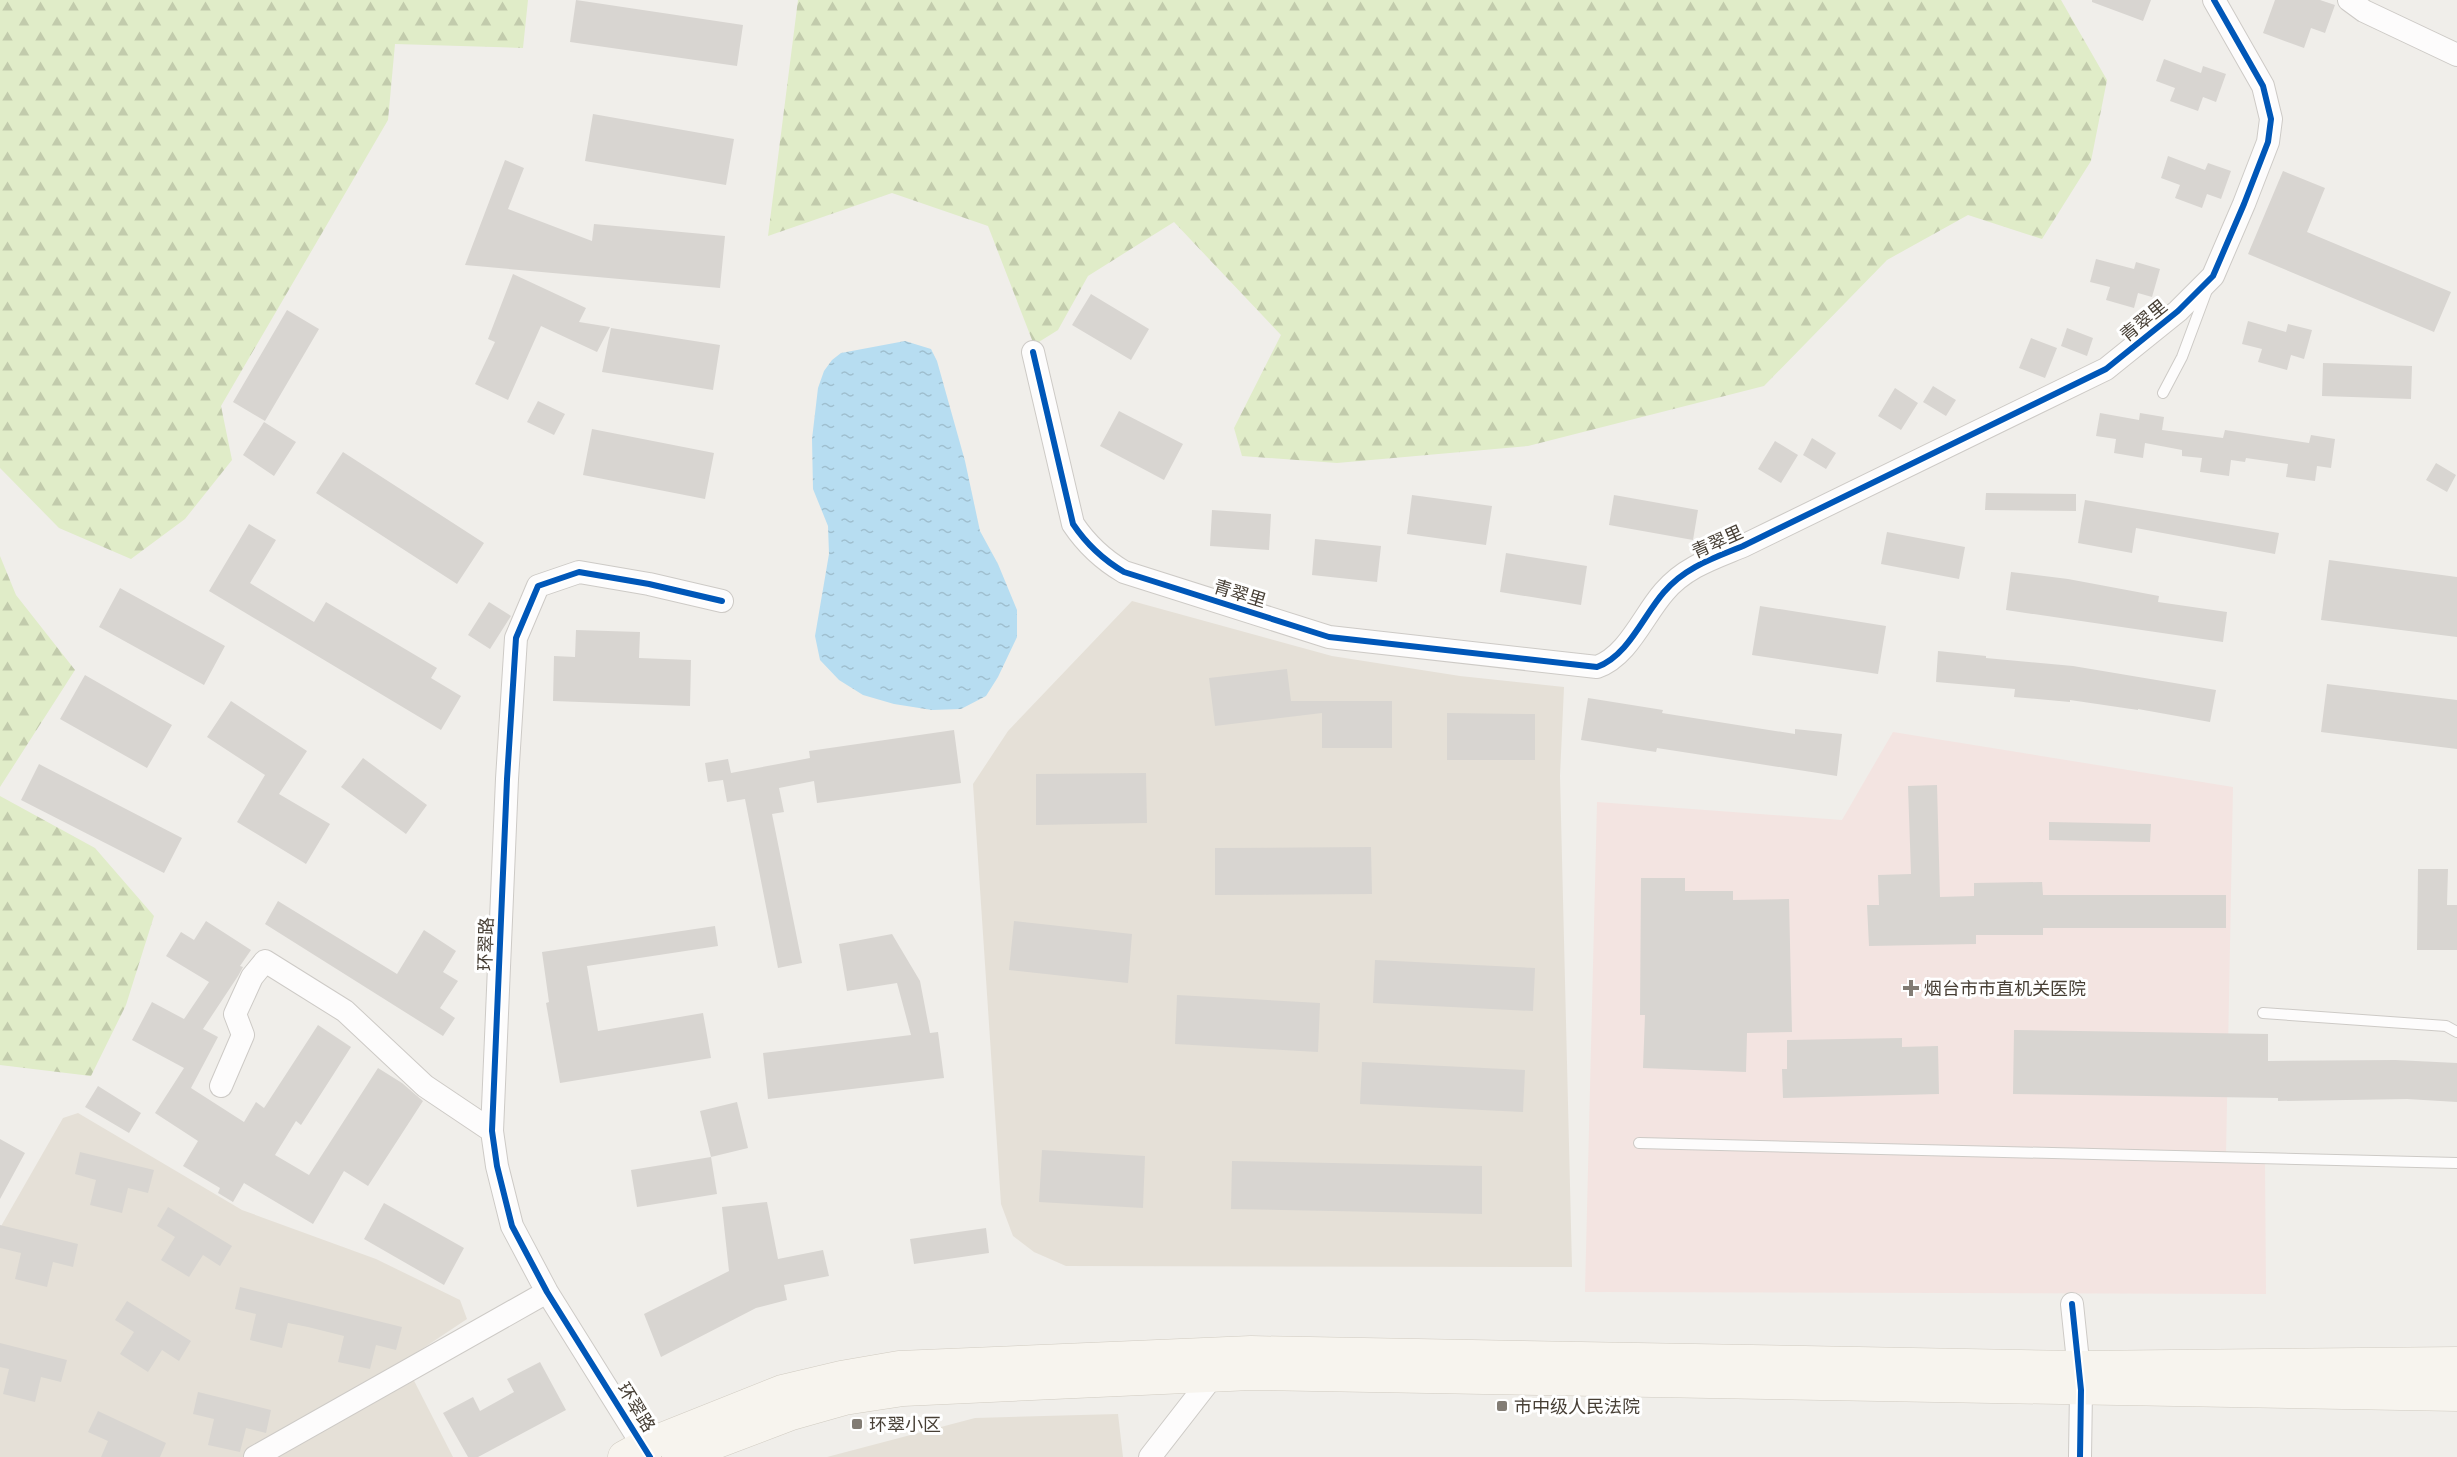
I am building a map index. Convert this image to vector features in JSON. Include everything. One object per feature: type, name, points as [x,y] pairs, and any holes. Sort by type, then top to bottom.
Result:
[{"type":"main road","points":[[2080,1379],[2457,1363]]},
{"type":"main road","points":[[678,1457],[791,1414],[844,1399],[903,1390],[1214,1365]]},
{"type":"main road","points":[[639,1453],[782,1391],[841,1377],[899,1367],[1214,1365],[1251,1374],[2080,1379],[2457,1395]]},
{"type":"street","name":"青翠里","points":[[1033,352],[1073,524],[1086,544],[1106,561],[1124,572],[1329,637],[1597,667],[1608,663],[1618,653],[1664,592],[1681,576],[1702,562],[1743,546],[2106,369],[2178,311],[2212,276],[2252,184],[2270,134],[2271,119],[2263,86],[2214,0]]},
{"type":"street","points":[[2349,0],[2364,11],[2457,55]]},
{"type":"street","name":"环翠路","points":[[639,1453],[512,1226],[496,1166],[492,1131],[507,779],[516,638],[538,586],[579,572],[649,584],[722,601]]},
{"type":"street","points":[[220,1086],[243,1035],[235,1014],[252,977],[265,961],[345,1011],[425,1086],[492,1131]]},
{"type":"street","points":[[255,1457],[547,1292]]},
{"type":"street","points":[[2072,1304],[2080,1379],[2080,1457]]},
{"type":"street","points":[[1150,1457],[1214,1365]]},
{"type":"lane","points":[[2163,393],[2182,357],[2212,276]]},
{"type":"lane","points":[[2263,1013],[2446,1026],[2457,1032]]},
{"type":"lane","points":[[1639,1143],[2457,1163]]},
{"type":"shaded area","points":[[1132,601],[1332,656],[1460,676],[1564,687],[1560,776],[1572,1267],[1066,1266],[1034,1252],[1013,1236],[1001,1204],[973,784],[1008,731]]},
{"type":"shaded area","name":"烟台市市直机关医院","points":[[1893,732],[2233,787],[2226,1156],[2265,1161],[2266,1294],[1585,1292],[1597,802],[1842,820]]},
{"type":"shaded area","points":[[78,1113],[242,1210],[376,1259],[460,1300],[467,1319],[404,1361],[453,1457],[0,1457],[0,1228],[63,1118]]},
{"type":"shaded area","points":[[1118,1414],[1123,1457],[827,1457],[975,1418]]},
{"type":"green space","points":[[0,0],[528,0],[523,48],[395,44],[388,120],[221,406],[232,460],[185,519],[131,559],[59,528],[0,468]]},
{"type":"green space","points":[[798,0],[2061,0],[2107,80],[2091,161],[2042,239],[1968,215],[1887,260],[1764,386],[1528,446],[1337,463],[1242,456],[1234,428],[1281,335],[1174,222],[1088,276],[1058,330],[1034,345],[988,226],[892,193],[768,236]]},
{"type":"green space","points":[[0,556],[16,595],[75,670],[0,787]]},
{"type":"green space","points":[[0,796],[95,848],[154,916],[126,1005],[91,1076],[0,1065]]},
{"type":"water","points":[[905,341],[931,349],[937,361],[965,461],[980,531],[998,564],[1017,610],[1017,637],[998,677],[986,696],[961,709],[932,710],[894,704],[863,695],[839,680],[820,660],[815,636],[829,554],[828,526],[813,489],[812,439],[818,388],[824,371],[841,353]]},
{"type":"building","points":[[576,0],[743,25],[737,66],[570,42]]},
{"type":"building","points":[[2092,0],[2151,0],[2143,21],[2092,2]]},
{"type":"building","points":[[2275,0],[2320,0],[2335,5],[2325,33],[2311,28],[2304,48],[2263,33]]},
{"type":"building","points":[[2164,59],[2201,73],[2203,66],[2226,74],[2216,102],[2203,97],[2198,111],[2170,101],[2175,88],[2156,81]]},
{"type":"building","points":[[593,114],[734,139],[726,185],[585,161]]},
{"type":"building","points":[[2168,156],[2205,170],[2208,163],[2231,171],[2221,199],[2207,194],[2202,208],[2175,198],[2180,185],[2161,178]]},
{"type":"building","points":[[505,160],[524,168],[508,209],[592,241],[594,224],[725,236],[720,288],[465,265]]},
{"type":"building","points":[[2283,171],[2325,188],[2307,232],[2451,292],[2434,332],[2248,254]]},
{"type":"building","points":[[2096,259],[2134,269],[2136,262],[2160,269],[2152,297],[2138,293],[2134,308],[2106,300],[2110,287],[2090,282]]},
{"type":"building","points":[[513,274],[586,308],[579,322],[610,327],[597,352],[541,326],[508,400],[475,384],[495,342],[488,339]]},
{"type":"building","points":[[1091,294],[1149,329],[1131,360],[1072,325]]},
{"type":"building","points":[[287,310],[319,329],[265,421],[233,402]]},
{"type":"building","points":[[2248,321],[2286,332],[2288,324],[2312,330],[2304,359],[2291,355],[2287,370],[2258,362],[2262,349],[2242,344]]},
{"type":"building","points":[[611,328],[720,345],[713,390],[602,372]]},
{"type":"building","points":[[2067,328],[2093,338],[2087,356],[2061,346]]},
{"type":"building","points":[[2031,338],[2057,348],[2045,378],[2019,368]]},
{"type":"building","points":[[2323,363],[2412,366],[2411,399],[2322,396]]},
{"type":"building","points":[[1933,386],[1956,400],[1946,416],[1923,402]]},
{"type":"building","points":[[1895,388],[1918,403],[1901,430],[1878,416]]},
{"type":"building","points":[[538,401],[565,414],[554,435],[527,422]]},
{"type":"building","points":[[1119,411],[1183,444],[1164,480],[1100,446]]},
{"type":"building","points":[[2100,413],[2139,420],[2140,413],[2164,417],[2162,430],[2223,438],[2225,430],[2309,443],[2311,435],[2335,439],[2331,468],[2317,466],[2315,481],[2286,477],[2288,464],[2246,458],[2245,462],[2231,460],[2229,476],[2200,472],[2202,458],[2182,456],[2182,450],[2145,443],[2143,458],[2114,453],[2116,439],[2096,436]]},
{"type":"building","points":[[264,422],[296,442],[274,476],[243,455]]},
{"type":"building","points":[[592,429],[714,453],[705,499],[583,475]]},
{"type":"building","points":[[1812,438],[1836,453],[1826,469],[1803,455]]},
{"type":"building","points":[[1775,441],[1798,455],[1781,483],[1758,469]]},
{"type":"building","points":[[343,452],[484,543],[457,584],[316,493]]},
{"type":"building","points":[[2436,463],[2456,475],[2447,492],[2426,480]]},
{"type":"building","points":[[1986,493],[2076,494],[2076,511],[1985,510]]},
{"type":"building","points":[[1412,495],[1492,506],[1486,545],[1407,534]]},
{"type":"building","points":[[1614,495],[1698,510],[1693,540],[1609,525]]},
{"type":"building","points":[[2085,500],[2279,533],[2275,554],[2136,528],[2132,553],[2078,543]]},
{"type":"building","points":[[1212,510],[1271,514],[1269,550],[1210,546]]},
{"type":"building","points":[[249,524],[276,540],[250,583],[314,622],[326,602],[437,668],[431,678],[461,696],[441,730],[209,591]]},
{"type":"building","points":[[1887,532],[1965,547],[1959,579],[1881,564]]},
{"type":"building","points":[[1315,539],[1381,546],[1377,582],[1312,575]]},
{"type":"building","points":[[1506,553],[1587,566],[1581,605],[1500,592]]},
{"type":"building","points":[[2329,560],[2457,577],[2457,637],[2321,620]]},
{"type":"building","points":[[2011,572],[2068,579],[2159,596],[2158,602],[2227,612],[2223,642],[2006,610]]},
{"type":"building","points":[[120,588],[225,646],[204,685],[99,627]]},
{"type":"building","points":[[489,602],[511,616],[490,649],[468,635]]},
{"type":"building","points":[[1760,606],[1886,626],[1878,674],[1752,655]]},
{"type":"building","points":[[576,630],[640,632],[639,658],[691,660],[690,706],[553,701],[554,656],[575,657]]},
{"type":"building","points":[[1938,651],[2073,666],[2216,690],[2210,722],[2070,700],[2070,702],[2014,697],[2015,689],[1936,682]]},
{"type":"building","points":[[1287,669],[1291,701],[1392,701],[1392,748],[1322,748],[1322,713],[1215,726],[1209,678]]},
{"type":"building","points":[[85,675],[172,725],[147,768],[60,719]]},
{"type":"building","points":[[2327,684],[2457,700],[2457,749],[2321,732]]},
{"type":"building","points":[[1588,698],[1663,710],[1662,713],[1795,734],[1795,729],[1842,734],[1837,776],[1657,748],[1656,752],[1581,740]]},
{"type":"building","points":[[231,701],[307,751],[279,794],[330,824],[306,864],[237,822],[265,775],[207,737]]},
{"type":"building","points":[[1447,713],[1535,714],[1535,760],[1447,760]]},
{"type":"building","points":[[954,730],[961,783],[817,803],[814,781],[779,788],[784,812],[772,814],[802,963],[778,968],[745,799],[727,802],[723,780],[708,782],[705,763],[728,759],[731,773],[810,758],[809,751]]},
{"type":"building","points":[[363,758],[427,805],[406,834],[341,787]]},
{"type":"building","points":[[39,764],[182,838],[164,873],[21,800]]},
{"type":"building","points":[[1146,773],[1147,823],[1036,825],[1036,774]]},
{"type":"building","points":[[1937,785],[1940,897],[1974,896],[1974,883],[2042,882],[2043,895],[2226,895],[2226,928],[2043,928],[2043,935],[1976,935],[1976,944],[1869,946],[1867,905],[1879,905],[1878,875],[1911,874],[1908,786]]},
{"type":"building","points":[[2049,822],[2151,824],[2150,842],[2049,840]]},
{"type":"building","points":[[1371,847],[1372,894],[1215,895],[1215,848]]},
{"type":"building","points":[[2418,869],[2448,869],[2447,905],[2457,905],[2457,950],[2417,950]]},
{"type":"building","points":[[1641,878],[1685,878],[1685,891],[1733,891],[1733,900],[1789,899],[1792,1032],[1747,1033],[1746,1072],[1643,1068],[1645,1015],[1640,1015]]},
{"type":"building","points":[[278,901],[397,974],[424,930],[456,951],[443,972],[458,981],[440,1008],[455,1018],[443,1036],[265,924]]},
{"type":"building","points":[[206,921],[251,950],[240,966],[243,967],[238,976],[203,1029],[218,1037],[191,1088],[244,1122],[256,1102],[264,1108],[318,1025],[351,1047],[301,1125],[296,1121],[275,1155],[309,1175],[378,1068],[402,1083],[423,1101],[368,1186],[344,1171],[313,1224],[244,1183],[233,1202],[218,1193],[220,1188],[183,1166],[198,1141],[155,1113],[184,1068],[132,1040],[152,1002],[184,1019],[209,982],[166,956],[181,932],[194,940]]},
{"type":"building","points":[[1014,921],[1132,934],[1128,983],[1009,970]]},
{"type":"building","points":[[715,926],[718,946],[587,966],[598,1031],[703,1013],[711,1058],[560,1083],[546,1003],[549,1002],[542,952]]},
{"type":"building","points":[[892,934],[920,981],[930,1033],[938,1032],[944,1078],[768,1099],[763,1053],[911,1035],[897,983],[847,991],[839,944]]},
{"type":"building","points":[[1375,960],[1535,968],[1533,1011],[1373,1003]]},
{"type":"building","points":[[1177,995],[1320,1003],[1318,1052],[1175,1044]]},
{"type":"building","points":[[2014,1030],[2268,1034],[2268,1061],[2395,1060],[2457,1063],[2457,1102],[2407,1099],[2278,1101],[2278,1098],[2013,1094]]},
{"type":"building","points":[[1902,1038],[1902,1047],[1938,1046],[1939,1094],[1783,1098],[1782,1069],[1787,1069],[1787,1040]]},
{"type":"building","points":[[1362,1062],[1525,1070],[1523,1112],[1360,1104]]},
{"type":"building","points":[[98,1086],[141,1113],[129,1133],[85,1107]]},
{"type":"building","points":[[737,1102],[748,1148],[711,1157],[700,1111]]},
{"type":"building","points":[[0,1139],[25,1153],[0,1199]]},
{"type":"building","points":[[1042,1150],[1145,1156],[1143,1208],[1039,1202]]},
{"type":"building","points":[[80,1152],[154,1170],[148,1193],[128,1188],[122,1213],[90,1205],[96,1180],[75,1174]]},
{"type":"building","points":[[711,1157],[717,1194],[637,1207],[631,1170]]},
{"type":"building","points":[[1232,1161],[1482,1166],[1482,1214],[1231,1209]]},
{"type":"building","points":[[767,1202],[778,1259],[823,1250],[829,1276],[784,1285],[787,1300],[756,1308],[661,1357],[644,1314],[729,1271],[722,1207]]},
{"type":"building","points":[[384,1203],[464,1248],[444,1285],[364,1239]]},
{"type":"building","points":[[168,1207],[232,1246],[220,1266],[203,1255],[189,1277],[161,1260],[175,1237],[157,1226]]},
{"type":"building","points":[[0,1225],[78,1244],[73,1267],[53,1262],[47,1287],[15,1279],[21,1253],[0,1248]]},
{"type":"building","points":[[986,1228],[989,1253],[914,1264],[910,1239]]},
{"type":"building","points":[[240,1287],[402,1327],[396,1350],[376,1345],[370,1369],[338,1362],[344,1336],[308,1327],[288,1323],[282,1348],[250,1340],[256,1314],[235,1309]]},
{"type":"building","points":[[127,1301],[191,1341],[179,1361],[162,1350],[148,1372],[120,1354],[134,1332],[115,1320]]},
{"type":"building","points":[[0,1343],[67,1360],[61,1382],[41,1377],[35,1402],[3,1394],[9,1369],[0,1367]]},
{"type":"building","points":[[540,1362],[566,1410],[478,1457],[468,1457],[443,1413],[473,1397],[480,1411],[514,1392],[507,1379]]},
{"type":"building","points":[[198,1392],[271,1410],[266,1433],[246,1428],[240,1452],[208,1445],[214,1419],[193,1414]]},
{"type":"building","points":[[98,1411],[166,1443],[160,1457],[101,1457],[108,1441],[88,1432]]},
{"type":"cycle path","points":[[1033,352],[1073,524],[1096,551],[1124,572],[1329,637],[1597,667],[1618,654],[1664,592],[1681,576],[1711,559],[1743,546],[2106,369],[2178,311],[2213,276],[2268,142],[2271,119],[2263,86],[2214,0]]},
{"type":"cycle path","points":[[650,1457],[547,1292],[512,1226],[497,1166],[492,1131],[507,779],[516,638],[538,586],[579,572],[649,584],[722,601]]},
{"type":"cycle path","points":[[2072,1304],[2081,1390],[2080,1457]]},
{"type":"place","name":"烟台市市直机关医院","points":[[1911,988]]},
{"type":"place","name":"市中级人民法院","points":[[1502,1406]]},
{"type":"place","name":"环翠小区","points":[[857,1424]]}]
